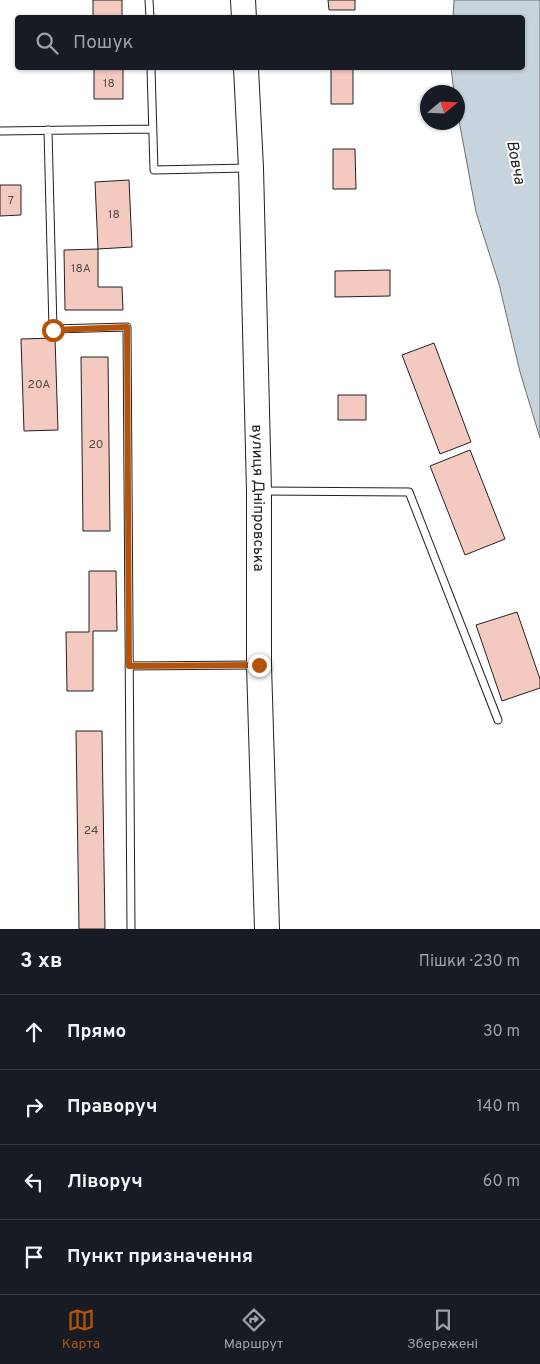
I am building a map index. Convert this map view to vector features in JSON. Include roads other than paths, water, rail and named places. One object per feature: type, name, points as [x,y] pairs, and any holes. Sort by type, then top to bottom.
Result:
[{"type":"highway","points":[[243,0],[244,15]]},
{"type":"highway","name":"вулиця Дніпровська","points":[[246,70],[251,168],[259,491],[259,665],[267,929]]},
{"type":"lane","points":[[149,0],[150,15]]},
{"type":"lane","points":[[151,70],[154,170],[251,168]]},
{"type":"lane","points":[[0,131],[152,129]]},
{"type":"lane","points":[[48,130],[53,330],[127,327],[131,929]]},
{"type":"lane","points":[[259,491],[408,492],[498,720]]},
{"type":"lane","points":[[129,666],[259,665]]},
{"type":"water","name":"Вовча","points":[[454,0],[540,0],[540,438],[520,372],[499,284],[476,212],[461,130],[465,130],[465,85],[453,85],[451,70],[525,70],[525,15],[453,15]]}]
